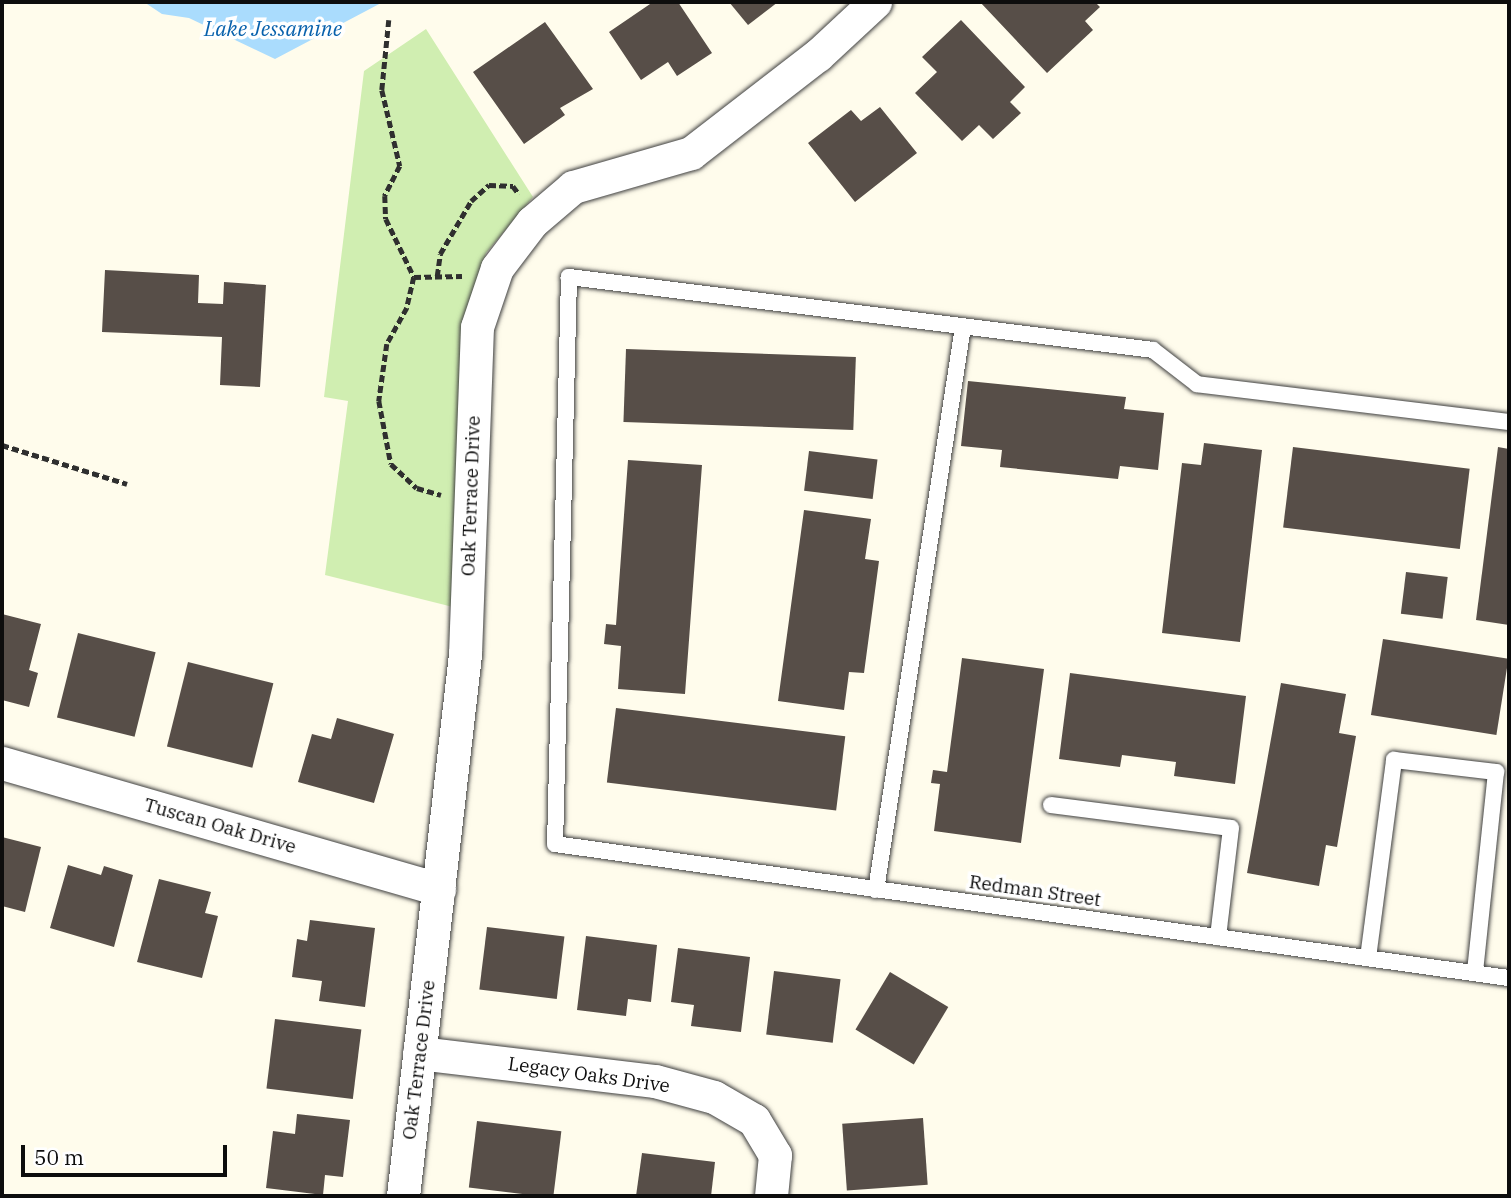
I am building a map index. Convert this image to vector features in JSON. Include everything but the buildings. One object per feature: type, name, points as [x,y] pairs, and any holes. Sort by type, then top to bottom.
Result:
[{"type":"street","name":"Oak Terrace Drive","points":[[403,1196],[465,654],[477,327],[494,277],[537,218],[573,187],[691,153],[818,55],[875,2]]},
{"type":"street","name":"Tuscan Oak Drive","points":[[2,763],[439,889]]},
{"type":"street","name":"Legacy Oaks Drive","points":[[419,1053],[655,1081],[714,1097],[754,1120],[775,1155],[771,1196]]},
{"type":"lane","name":"Redman Street","points":[[963,327],[569,277],[555,844],[1509,978]]},
{"type":"lane","points":[[876,890],[963,327],[1153,350],[1198,384],[1509,422]]},
{"type":"lane","points":[[1368,958],[1394,760],[1496,772],[1475,973]]},
{"type":"lane","points":[[1051,805],[1231,828],[1218,937]]},
{"type":"path","points":[[389,20],[384,85],[400,166],[384,196],[386,219],[414,277],[381,369],[383,431],[391,464],[403,479],[451,498]]},
{"type":"path","points":[[437,276],[440,254],[471,201],[489,184],[513,186],[537,218]]},
{"type":"path","points":[[414,277],[494,277]]},
{"type":"path","points":[[2,445],[127,484]]},
{"type":"green space","points":[[426,29],[533,197],[486,253],[468,305],[453,607],[325,575],[348,401],[324,397],[364,71]]},
{"type":"water","name":"Lake Jessamine","points":[[144,2],[383,2],[275,59],[189,18],[162,14]]}]
